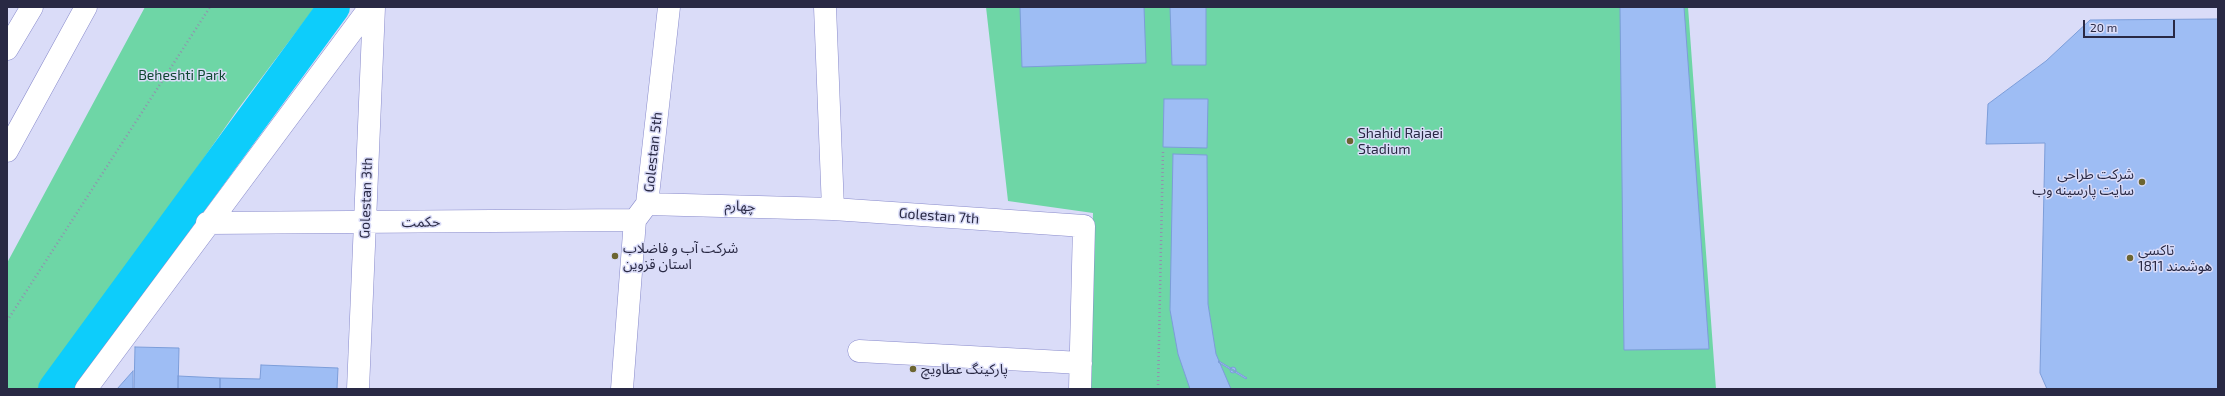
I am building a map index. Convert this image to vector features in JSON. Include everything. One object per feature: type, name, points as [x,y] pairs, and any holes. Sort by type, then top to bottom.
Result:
[{"type":"street","points":[[7,49],[32,7]]},
{"type":"street","points":[[7,151],[86,7]]},
{"type":"street","points":[[86,389],[370,7]]},
{"type":"street","name":"Golestan 3th","points":[[358,389],[374,7]]},
{"type":"street","name":"Golestan 5th","points":[[622,389],[641,212],[669,7]]},
{"type":"street","points":[[825,7],[833,209]]},
{"type":"street","name":"چهارم","points":[[641,212],[833,209]]},
{"type":"street","name":"Golestan 7th","points":[[833,209],[1084,226],[1080,389]]},
{"type":"street","name":"حکمت","points":[[208,223],[365,223],[641,212]]},
{"type":"street","points":[[859,351],[1081,363]]},
{"type":"path","points":[[7,321],[210,7]]},
{"type":"path","points":[[1158,389],[1163,150]]},
{"type":"green space","name":"Beheshti Park","points":[[145,7],[315,7],[238,109],[43,389],[7,389],[7,263]]},
{"type":"green space","name":"Shahid Rajaei Stadium","points":[[986,7],[1688,7],[1716,389],[1087,389],[1093,213],[1008,201]]},
{"type":"building","points":[[1020,7],[1144,7],[1146,63],[1022,67]]},
{"type":"building","points":[[1170,7],[1206,7],[1206,65],[1172,65]]},
{"type":"building","points":[[1620,7],[1684,7],[1709,349],[1624,350]]},
{"type":"building","name":"تاکسی هوشمند 1811","points":[[2218,19],[2218,389],[2047,389],[2040,373],[2045,143],[1986,144],[1988,104],[2046,61],[2090,20]]},
{"type":"building","points":[[1164,99],[1208,99],[1207,148],[1163,147]]},
{"type":"building","points":[[1173,154],[1207,155],[1208,304],[1216,354],[1231,389],[1190,389],[1178,354],[1170,310]]},
{"type":"building","points":[[135,347],[179,348],[178,389],[134,389]]},
{"type":"building","points":[[1219,361],[1247,378],[1246,379],[1218,362]]},
{"type":"building","points":[[261,365],[338,368],[337,389],[220,389],[220,378],[260,379]]},
{"type":"building","points":[[1233,367],[1236,370],[1233,373],[1230,370]]},
{"type":"building","points":[[133,371],[133,389],[117,389]]},
{"type":"building","points":[[178,376],[220,378],[220,389],[178,389]]},
{"type":"waterway","points":[[54,389],[334,7]]},
{"type":"place","name":"Shahid Rajaei Stadium","points":[[1350,141]]},
{"type":"place","name":"شرکت طراحی سایت پارسینه وب","points":[[2142,182]]},
{"type":"place","name":"شرکت آب و فاضلاب استان قزوین","points":[[615,256]]},
{"type":"place","name":"تاکسی هوشمند 1811","points":[[2130,258]]},
{"type":"place","name":"پارکینگ عطاویچ","points":[[913,369]]}]
